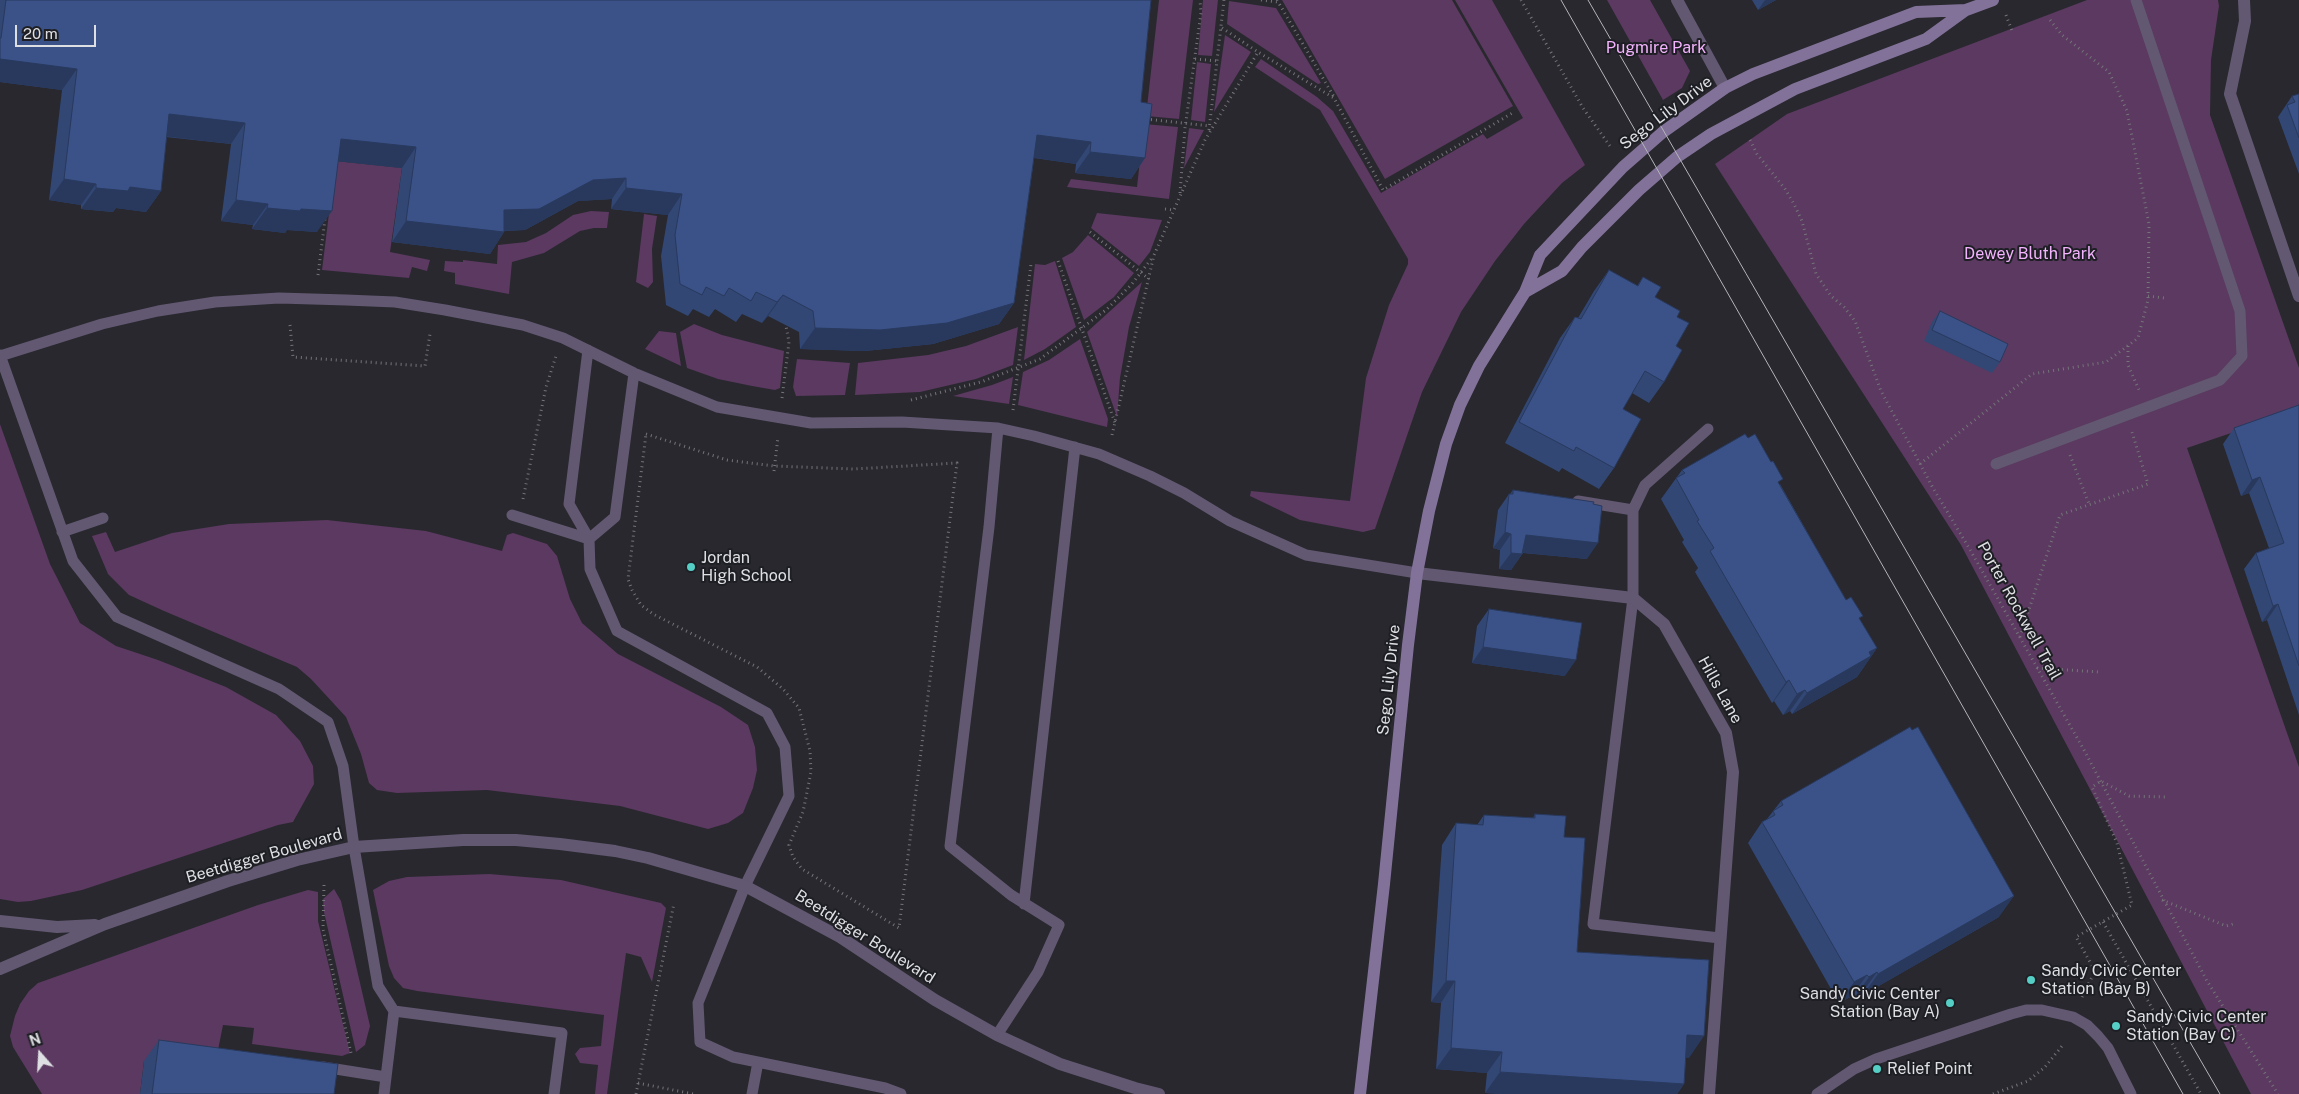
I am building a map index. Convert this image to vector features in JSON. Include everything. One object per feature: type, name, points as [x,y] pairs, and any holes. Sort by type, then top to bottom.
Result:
[{"type":"main road","name":"Sego Lily Drive","points":[[1360,1094],[1417,573],[1429,511],[1446,444],[1460,405],[1479,366],[1526,292],[1540,255],[1623,166],[1663,132],[1726,88],[1762,70],[1916,12],[1993,0]]},
{"type":"main road","name":"Sego Lily Drive","points":[[1526,292],[1562,271],[1582,247],[1639,190],[1677,157],[1711,134],[1795,89],[1926,39],[1964,5]]},
{"type":"street","points":[[1678,0],[1726,88]]},
{"type":"street","points":[[2244,0],[2245,21],[2230,94],[2299,296]]},
{"type":"street","points":[[1417,573],[1633,598]]},
{"type":"street","name":"Hills Lane","points":[[1633,598],[1664,624],[1726,733],[1733,772],[1709,1094]]},
{"type":"street","name":"Beetdigger Boulevard","points":[[0,968],[105,924],[228,881],[297,860],[354,847],[463,840],[516,840],[560,844],[615,851],[648,858],[745,886],[840,938],[936,1000],[997,1035],[1060,1064],[1159,1094]]},
{"type":"street","name":"Beetdigger Boulevard","points":[[0,921],[57,927],[105,924]]},
{"type":"lane","points":[[1996,464],[2220,380],[2242,356],[2240,311],[2136,0]]},
{"type":"lane","points":[[384,1094],[394,1011],[378,986],[354,847],[343,766],[328,722],[279,689],[117,617],[73,561],[0,356],[102,324],[158,311],[215,302],[279,298],[395,302],[523,325],[563,338],[634,373],[717,407],[810,424],[902,422],[998,428],[1074,447],[1099,454],[1150,476],[1184,493],[1230,521],[1306,555],[1417,573]]},
{"type":"lane","points":[[588,350],[569,504],[589,539],[590,569],[618,631],[767,713],[785,747],[789,796],[745,886],[698,1003],[700,1042],[732,1057],[885,1088],[901,1094]]},
{"type":"lane","points":[[589,539],[615,517],[634,373]]},
{"type":"lane","points":[[997,1035],[1038,972],[1059,925],[1011,895],[950,846],[990,527],[998,428]]},
{"type":"lane","points":[[1708,429],[1645,485],[1633,510],[1633,598],[1593,924],[1720,938]]},
{"type":"lane","points":[[1024,904],[1074,447]]},
{"type":"lane","points":[[1569,500],[1633,510]]},
{"type":"lane","points":[[516,516],[589,539]]},
{"type":"lane","points":[[62,532],[103,518]]},
{"type":"lane","points":[[1818,1094],[1854,1069],[1876,1059],[2011,1014],[2026,1010],[2042,1010],[2073,1017],[2087,1025],[2108,1048],[2130,1094]]},
{"type":"lane","points":[[394,1011],[562,1033],[554,1094]]},
{"type":"lane","points":[[752,1094],[758,1062]]},
{"type":"lane","points":[[313,1066],[386,1077]]},
{"type":"path","points":[[1180,196],[1186,123],[1201,13],[1200,0]]},
{"type":"path","points":[[1209,134],[1224,0]]},
{"type":"path","points":[[1261,0],[1278,1],[1334,98],[1383,190],[1514,112]]},
{"type":"path","points":[[1521,0],[1584,108],[1612,149]]},
{"type":"path","points":[[1920,464],[2032,374],[2106,362],[2138,338],[2148,296],[2149,224],[2126,111],[2108,72],[2062,35],[2050,20]]},
{"type":"path","points":[[1222,28],[1334,98]]},
{"type":"path","points":[[1112,435],[1154,255],[1209,134],[1258,52]]},
{"type":"path","points":[[1195,59],[1218,61]]},
{"type":"path","points":[[1136,118],[1210,126]]},
{"type":"path","name":"Porter Rockwell Trail","points":[[1750,140],[1757,154],[1785,188],[1794,204],[1802,221],[1816,274],[1831,296],[1844,307],[1855,321],[1881,391],[1920,464],[2101,780],[2162,900],[2207,981],[2278,1094]]},
{"type":"path","points":[[1165,209],[1173,210]]},
{"type":"path","points":[[318,275],[326,212]]},
{"type":"path","points":[[1090,232],[1149,279]]},
{"type":"path","points":[[911,400],[981,382],[1040,359],[1106,310],[1154,255]]},
{"type":"path","points":[[1058,261],[1115,423]]},
{"type":"path","points":[[1014,410],[1031,264]]},
{"type":"path","points":[[2148,296],[2164,298]]},
{"type":"path","points":[[290,325],[293,357],[425,366],[430,334]]},
{"type":"path","points":[[516,516],[546,388],[563,338]]},
{"type":"path","points":[[2020,638],[2060,515],[2148,484],[2127,414],[2139,389],[2128,365],[2128,346]]},
{"type":"path","points":[[646,434],[727,460],[774,466],[854,470],[957,463],[899,928],[802,869],[793,857],[789,844],[804,812],[811,772],[810,751],[798,708],[783,689],[757,667],[653,614],[641,605],[632,590],[628,579],[646,434]]},
{"type":"path","points":[[2063,438],[2088,504]]},
{"type":"path","points":[[2037,668],[2099,672]]},
{"type":"path","points":[[2082,997],[2095,971],[2076,937],[2132,905],[2117,843],[2092,787],[2101,780],[2129,796],[2165,797]]},
{"type":"path","points":[[324,885],[323,929],[351,1047],[352,1072]]},
{"type":"path","points":[[2162,900],[2226,926],[2233,924]]},
{"type":"path","points":[[636,1094],[674,903]]},
{"type":"path","points":[[2103,922],[2202,1094]]},
{"type":"path","points":[[1993,1094],[2028,1081],[2045,1067],[2062,1046]]},
{"type":"path","points":[[638,1083],[692,1094]]},
{"type":"green space","points":[[1159,0],[1193,0],[1179,119],[1146,116]]},
{"type":"green space","points":[[1203,0],[1218,0],[1212,56],[1198,55]]},
{"type":"green space","points":[[1282,0],[1452,0],[1513,106],[1385,179]]},
{"type":"green space","points":[[1455,0],[1492,0],[1585,165],[1562,183],[1524,224],[1495,261],[1461,312],[1422,392],[1375,529],[1363,532],[1300,520],[1250,496],[1251,491],[1350,501],[1366,378],[1389,305],[1408,264],[1408,259],[1320,110],[1255,67],[1261,59],[1317,97],[1333,111],[1381,193],[1483,134],[1487,139],[1523,118]]},
{"type":"green space","name":"Pugmire Park","points":[[1607,0],[1650,0],[1690,71],[1682,88],[1663,100]]},
{"type":"green space","name":"Dewey Bluth Park","points":[[2087,0],[2218,0],[2219,6],[2211,60],[2210,115],[2299,368],[2299,410],[2187,448],[2299,767],[2299,1094],[2251,1094],[1961,545],[1715,164],[1787,114]]},
{"type":"green space","points":[[1229,1],[1276,8],[1321,83],[1318,84],[1227,24]]},
{"type":"green space","points":[[1225,35],[1251,52],[1214,112]]},
{"type":"green space","points":[[1197,62],[1211,64],[1205,122],[1191,120]]},
{"type":"green space","points":[[1144,124],[1178,127],[1169,199],[1067,187],[1071,179],[1137,187]]},
{"type":"green space","points":[[1189,128],[1204,130],[1184,168]]},
{"type":"green space","points":[[326,160],[402,168],[390,252],[430,260],[427,271],[412,267],[409,278],[322,270],[331,197]]},
{"type":"green space","points":[[591,211],[609,212],[607,228],[580,231],[544,253],[512,262],[509,294],[455,284],[455,273],[444,271],[445,261],[463,262],[463,260],[497,264],[498,245],[526,242],[546,233],[573,215]]},
{"type":"green space","points":[[1097,213],[1162,220],[1150,252],[1139,266],[1091,228]]},
{"type":"green space","points":[[644,214],[657,216],[652,249],[653,282],[648,288],[636,282]]},
{"type":"green space","points":[[1088,235],[1134,273],[1114,297],[1084,320],[1062,258],[1073,252]]},
{"type":"green space","points":[[1055,261],[1076,327],[1045,349],[1024,360],[1035,264],[1045,265]]},
{"type":"green space","points":[[1142,282],[1129,327],[1120,378],[1117,417],[1087,332]]},
{"type":"green space","points":[[694,324],[722,335],[784,351],[780,388],[775,390],[718,379],[687,368],[680,332]]},
{"type":"green space","points":[[1018,327],[1013,365],[976,379],[920,392],[855,395],[858,363],[928,355],[966,346]]},
{"type":"green space","points":[[659,331],[676,333],[681,366],[645,349]]},
{"type":"green space","points":[[1080,339],[1108,419],[1107,427],[1018,405],[1023,372],[1049,360]]},
{"type":"green space","points":[[797,359],[850,363],[845,395],[796,396],[793,387]]},
{"type":"green space","points":[[1013,377],[1009,404],[953,396],[992,385]]},
{"type":"green space","points":[[0,424],[50,564],[80,623],[116,646],[158,660],[226,687],[276,715],[300,741],[313,766],[314,784],[293,822],[278,825],[82,890],[31,901],[18,902],[0,899]]},
{"type":"green space","points":[[327,520],[426,531],[502,551],[507,535],[513,533],[547,544],[557,556],[570,599],[582,623],[618,654],[721,707],[748,725],[755,747],[757,770],[753,788],[743,813],[728,823],[708,829],[620,806],[487,790],[397,793],[377,790],[369,783],[361,754],[346,717],[311,679],[297,667],[129,595],[108,574],[92,536],[106,532],[115,552],[172,533],[229,524]]},
{"type":"green space","points":[[489,874],[561,880],[661,903],[666,908],[652,982],[641,957],[626,953],[607,1094],[595,1094],[598,1065],[580,1063],[575,1054],[580,1048],[601,1046],[604,1015],[417,991],[403,988],[394,978],[389,966],[373,890],[389,881],[407,877]]},
{"type":"green space","points":[[334,889],[341,901],[370,1026],[365,1045],[356,1052],[324,912],[323,899]]},
{"type":"green space","points":[[308,890],[318,892],[318,921],[350,1053],[342,1056],[252,1044],[254,1028],[223,1025],[214,1070],[144,1061],[140,1094],[42,1094],[13,1047],[10,1036],[20,1004],[29,991],[38,983],[258,905]]},
{"type":"building","points":[[6,0],[1151,0],[1141,102],[1152,104],[1145,158],[1090,152],[1091,142],[1037,135],[1014,303],[947,323],[880,330],[815,328],[813,311],[783,295],[777,302],[756,292],[751,301],[729,288],[724,296],[706,287],[702,295],[680,284],[675,235],[682,194],[626,188],[626,178],[593,180],[539,209],[504,210],[504,232],[406,221],[416,147],[341,139],[332,211],[267,208],[268,204],[236,200],[245,123],[169,114],[161,191],[130,187],[128,191],[96,188],[96,184],[64,179],[77,69],[0,59],[0,38]]},
{"type":"building","points":[[2299,94],[2299,138],[2287,105],[2295,102],[2292,96]]},
{"type":"building","points":[[1609,270],[1638,286],[1643,277],[1661,287],[1655,297],[1680,311],[1677,317],[1689,323],[1676,346],[1682,350],[1664,382],[1645,371],[1623,409],[1641,419],[1614,468],[1576,447],[1574,451],[1519,422],[1575,317],[1581,319]]},
{"type":"building","points":[[1940,311],[2008,344],[2000,362],[1932,330]]},
{"type":"building","points":[[2299,405],[2299,666],[2278,604],[2273,606],[2256,553],[2284,543],[2260,477],[2252,480],[2234,428]]},
{"type":"building","points":[[1745,434],[1748,438],[1755,434],[1771,462],[1773,461],[1783,479],[1778,482],[1846,600],[1851,597],[1863,616],[1859,618],[1877,648],[1869,652],[1871,656],[1807,693],[1805,690],[1797,694],[1789,680],[1786,682],[1710,551],[1714,548],[1697,521],[1699,520],[1676,478],[1685,473],[1682,470]]},
{"type":"building","points":[[1513,490],[1594,502],[1593,504],[1602,506],[1598,543],[1526,535],[1522,554],[1511,553],[1511,534],[1505,532],[1509,494],[1513,494]]},
{"type":"building","points":[[1489,609],[1582,623],[1576,660],[1483,647]]},
{"type":"building","points":[[1910,727],[1912,730],[1918,727],[2014,896],[1878,974],[1877,972],[1869,977],[1867,975],[1854,982],[1762,822],[1775,815],[1773,811],[1783,805],[1781,801]]},
{"type":"building","points":[[1535,814],[1566,816],[1564,837],[1585,838],[1577,952],[1709,960],[1704,1036],[1687,1035],[1684,1084],[1500,1072],[1502,1052],[1451,1048],[1455,981],[1446,981],[1456,823],[1483,825],[1484,815],[1535,818]]},
{"type":"building","points":[[159,1040],[338,1064],[334,1094],[152,1094]]},
{"type":"tram line","points":[[1561,0],[2183,1094]]},
{"type":"tram line","points":[[1588,0],[2220,1094]]},
{"type":"place","name":"Jordan High School","points":[[691,567]]},
{"type":"place","name":"Sandy Civic Center Station (Bay B)","points":[[2031,980]]},
{"type":"place","name":"Sandy Civic Center Station (Bay A)","points":[[1950,1003]]},
{"type":"place","name":"Sandy Civic Center Station (Bay C)","points":[[2116,1026]]},
{"type":"place","name":"Relief Point","points":[[1877,1069]]}]
